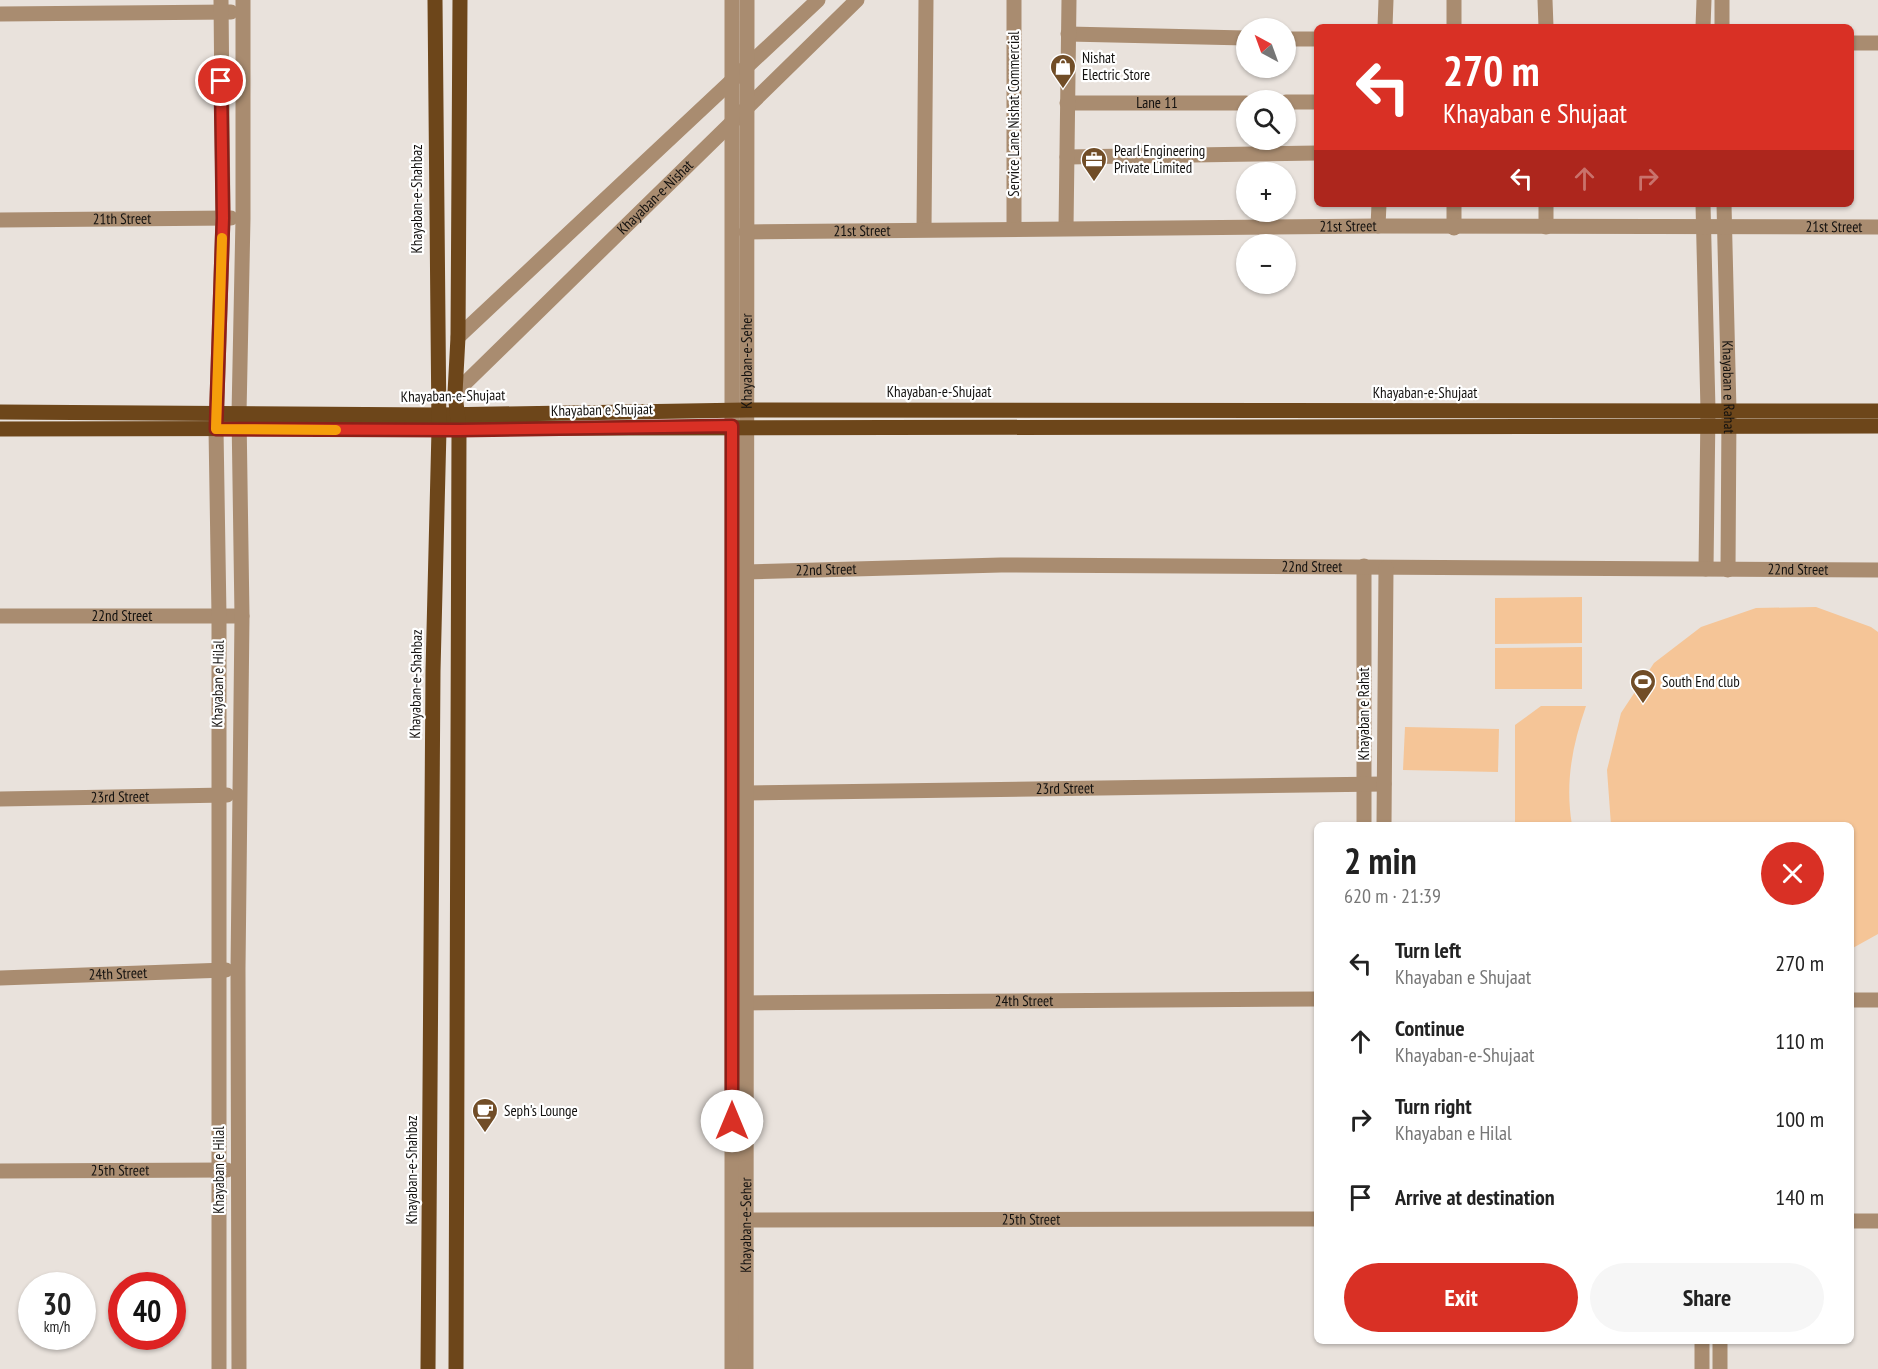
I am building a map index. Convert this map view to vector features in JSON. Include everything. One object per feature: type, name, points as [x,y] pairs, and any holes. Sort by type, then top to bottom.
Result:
[{"type":"main road","name":"Khayaban-e-Shahbaz","points":[[428,1369],[433,695],[439,422],[435,0]]},
{"type":"main road","points":[[456,1369],[458,422],[455,393],[458,337],[460,0]]},
{"type":"main road","name":"Khayaban-e-Shujaat","points":[[0,429],[216,421],[239,414],[458,422],[739,410],[1708,418],[1878,411]]},
{"type":"main road","name":"Khayaban-e-Shujaat","points":[[0,412],[216,421],[239,430],[439,422]]},
{"type":"main road","name":"Khayaban-e-Shujaat","points":[[739,426],[1708,418]]},
{"type":"main road","name":"Khayaban-e-Shujaat","points":[[1729,418],[1878,426]]},
{"type":"main road","name":"Khayaban e Shujaat","points":[[458,422],[739,426]]},
{"type":"street","name":"Khayaban-e-Seher","points":[[732,0],[732,124],[739,410],[739,1004],[746,1220],[746,1369]]},
{"type":"street","name":"Khayaban-e-Seher","points":[[739,410],[746,232],[747,0]]},
{"type":"street","points":[[458,337],[747,69],[818,0]]},
{"type":"street","name":"Khayaban-e-Nishat","points":[[455,393],[857,0]]},
{"type":"street","points":[[924,229],[926,0]]},
{"type":"street","name":"Service Lane Nishat Commercial","points":[[1014,0],[1014,228]]},
{"type":"street","points":[[1066,228],[1069,0]]},
{"type":"street","points":[[1384,24],[1386,0]]},
{"type":"street","points":[[1454,0],[1454,24]]},
{"type":"street","points":[[1545,0],[1545,24]]},
{"type":"street","points":[[1703,24],[1704,0]]},
{"type":"street","points":[[1722,0],[1722,24]]},
{"type":"street","name":"Khayaban e Hilal","points":[[219,1369],[217,795],[219,616],[216,421],[223,218],[221,6]]},
{"type":"street","points":[[0,14],[243,6],[243,218]]},
{"type":"street","points":[[1068,34],[1236,38]]},
{"type":"street","points":[[1296,39],[1314,39]]},
{"type":"street","points":[[1854,43],[1878,43]]},
{"type":"street","points":[[1296,102],[1314,102]]},
{"type":"street","name":"Lane 11","points":[[1067,104],[1236,103]]},
{"type":"street","points":[[1067,156],[1314,153]]},
{"type":"street","points":[[1378,207],[1378,226]]},
{"type":"street","points":[[1454,207],[1454,228]]},
{"type":"street","points":[[1546,207],[1546,227]]},
{"type":"street","name":"Khayaban e Rahat","points":[[1703,207],[1708,418],[1706,569]]},
{"type":"street","name":"Khayaban e Rahat","points":[[1724,207],[1729,418],[1728,570]]},
{"type":"street","name":"Khayaban e Hilal","points":[[239,1369],[238,795],[242,616],[239,414],[243,218]]},
{"type":"street","name":"21th Street","points":[[0,220],[243,218]]},
{"type":"street","name":"21st Street","points":[[746,232],[1378,226],[1454,228],[1878,227]]},
{"type":"street","name":"Khayaban-e-Seher","points":[[732,1369],[745,793],[745,572],[739,426]]},
{"type":"street","name":"22nd Street","points":[[745,572],[1001,565],[1878,570]]},
{"type":"street","name":"Khayaban e Rahat","points":[[1364,566],[1364,822]]},
{"type":"street","name":"Khayaban e Rahat","points":[[1384,822],[1386,568]]},
{"type":"street","name":"22nd Street","points":[[0,616],[242,616]]},
{"type":"street","name":"23rd Street","points":[[745,793],[1384,784]]},
{"type":"street","name":"23rd Street","points":[[0,799],[238,795]]},
{"type":"street","name":"24th Street","points":[[0,978],[238,969]]},
{"type":"street","name":"24th Street","points":[[739,1004],[1314,999]]},
{"type":"street","points":[[1854,1000],[1878,1000]]},
{"type":"street","name":"25th Street","points":[[0,1171],[239,1170]]},
{"type":"street","name":"25th Street","points":[[746,1220],[1314,1219]]},
{"type":"street","points":[[1854,1221],[1878,1221]]},
{"type":"street","points":[[1702,1344],[1702,1369]]},
{"type":"street","points":[[1720,1344],[1720,1369]]},
{"type":"shaded area","points":[[1582,597],[1582,643],[1495,644],[1495,598]]},
{"type":"shaded area","points":[[1816,607],[1871,627],[1878,632],[1878,934],[1854,947],[1854,822],[1611,822],[1607,770],[1621,713],[1654,663],[1701,627],[1756,608]]},
{"type":"shaded area","points":[[1582,647],[1582,689],[1495,689],[1495,648]]},
{"type":"shaded area","points":[[1541,706],[1586,706],[1571,765],[1569,794],[1572,822],[1515,822],[1515,725]]},
{"type":"shaded area","points":[[1405,727],[1499,729],[1498,772],[1403,770]]},
{"type":"slow traffic","points":[[222,238],[216,429],[336,430]]},
{"type":"place","name":"Nishat Electric Store","points":[[1063,90]]},
{"type":"place","name":"Pearl Engineering Private Limited","points":[[1094,183]]},
{"type":"place","name":"South End club","points":[[1643,705]]},
{"type":"place","name":"Seph's Lounge","points":[[485,1134]]},
{"type":"route","points":[[221,81],[223,218],[216,429],[459,430],[732,426],[732,1121]]}]
